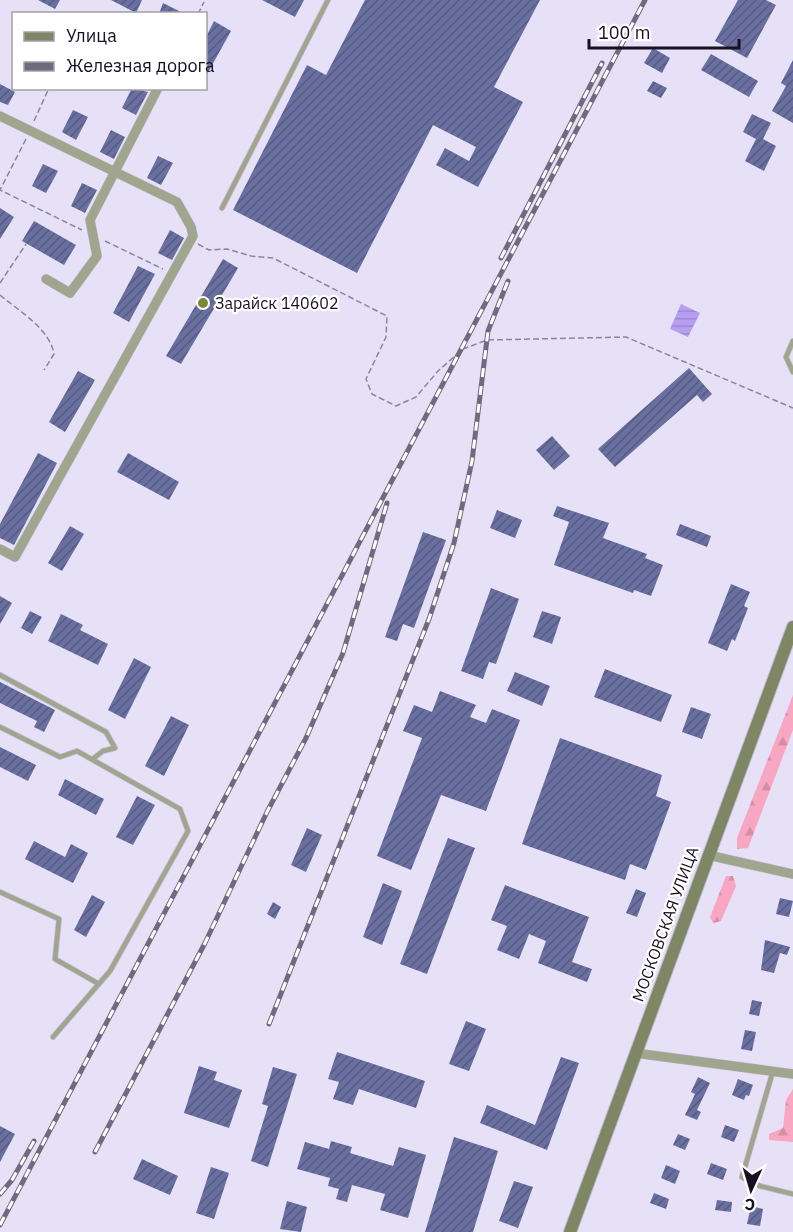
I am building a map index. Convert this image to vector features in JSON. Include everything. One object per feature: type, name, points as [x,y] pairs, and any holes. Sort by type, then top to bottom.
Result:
[{"type":"main road","name":"МОСКОВСКАЯ УЛИЦА","points":[[570,1232],[708,855],[789,652],[793,627]]},
{"type":"street","points":[[46,279],[70,293],[97,256],[90,219],[157,90]]},
{"type":"street","points":[[0,116],[177,202],[193,231],[191,240],[15,558],[0,549]]},
{"type":"street","points":[[708,855],[793,874]]},
{"type":"street","points":[[635,1053],[793,1074]]},
{"type":"lane","points":[[222,208],[328,0]]},
{"type":"lane","points":[[793,341],[786,357],[793,372]]},
{"type":"lane","points":[[0,675],[106,732],[115,748],[103,751],[94,758]]},
{"type":"lane","points":[[0,727],[60,757],[77,750],[94,758],[180,809],[188,831],[110,971],[53,1037]]},
{"type":"lane","points":[[0,892],[59,919],[56,959],[99,984]]},
{"type":"lane","points":[[773,1071],[742,1177],[760,1186],[793,1194]]},
{"type":"path","points":[[199,12],[204,2]]},
{"type":"path","points":[[48,90],[0,190],[172,274]]},
{"type":"path","points":[[191,240],[209,250],[227,249],[251,256],[273,258],[387,316],[386,337],[366,379],[372,394],[396,406],[416,397],[438,371],[464,349],[487,340],[626,337],[793,408]]},
{"type":"path","points":[[0,283],[26,244]]},
{"type":"path","points":[[0,296],[32,321],[52,345],[54,354],[44,370]]},
{"type":"green space","points":[[793,695],[793,730],[748,848],[737,849],[737,838]]},
{"type":"green space","points":[[726,876],[733,876],[736,886],[721,921],[713,923],[710,917]]},
{"type":"green space","points":[[793,1089],[793,1142],[769,1140],[769,1134],[783,1128],[786,1100]]},
{"type":"shaded area","points":[[681,304],[700,313],[688,337],[670,329]]},
{"type":"building","points":[[38,0],[60,0],[55,9]]},
{"type":"building","points":[[111,0],[142,0],[136,12]]},
{"type":"building","points":[[262,0],[304,0],[295,17]]},
{"type":"building","points":[[365,0],[540,0],[494,87],[523,102],[478,187],[436,165],[445,148],[469,161],[476,147],[433,125],[357,273],[233,210],[307,65],[326,75]]},
{"type":"building","points":[[738,0],[766,0],[776,5],[747,58],[715,41]]},
{"type":"building","points":[[163,3],[181,12],[160,12]]},
{"type":"building","points":[[214,21],[231,31],[207,74],[207,35]]},
{"type":"building","points":[[653,48],[670,58],[662,73],[644,63]]},
{"type":"building","points":[[711,54],[758,81],[749,97],[701,70]]},
{"type":"building","points":[[793,60],[793,123],[772,111],[786,86],[781,83]]},
{"type":"building","points":[[653,81],[667,88],[661,98],[647,91]]},
{"type":"building","points":[[0,84],[15,92],[8,105],[0,102]]},
{"type":"building","points":[[131,90],[148,92],[136,115],[122,108]]},
{"type":"building","points":[[73,110],[88,117],[76,140],[62,132]]},
{"type":"building","points":[[752,114],[771,123],[763,139],[776,146],[764,171],[745,161],[756,139],[743,132]]},
{"type":"building","points":[[111,130],[125,137],[114,159],[100,152]]},
{"type":"building","points":[[158,156],[173,163],[161,185],[147,178]]},
{"type":"building","points":[[43,164],[58,171],[46,193],[32,186]]},
{"type":"building","points":[[82,183],[97,190],[85,213],[71,206]]},
{"type":"building","points":[[0,208],[14,217],[0,239]]},
{"type":"building","points":[[34,221],[76,245],[64,265],[22,241]]},
{"type":"building","points":[[170,230],[184,238],[172,260],[158,253]]},
{"type":"building","points":[[223,259],[238,268],[181,364],[166,356]]},
{"type":"building","points":[[138,266],[155,274],[129,322],[113,313]]},
{"type":"building","points":[[689,368],[712,394],[703,402],[697,395],[615,467],[598,449]]},
{"type":"building","points":[[78,371],[95,380],[65,432],[49,422]]},
{"type":"building","points":[[552,436],[570,456],[554,470],[536,450]]},
{"type":"building","points":[[38,453],[57,463],[14,545],[0,538],[0,524]]},
{"type":"building","points":[[128,453],[179,482],[169,500],[117,472]]},
{"type":"building","points":[[557,506],[609,523],[603,538],[647,554],[645,558],[663,565],[651,596],[634,590],[633,593],[554,565],[569,522],[553,516]]},
{"type":"building","points":[[497,510],[522,520],[515,538],[490,528]]},
{"type":"building","points":[[680,524],[711,536],[707,547],[676,535]]},
{"type":"building","points":[[70,526],[84,534],[62,571],[48,563]]},
{"type":"building","points":[[423,532],[446,540],[414,628],[403,624],[397,641],[385,637]]},
{"type":"building","points":[[731,584],[750,592],[744,606],[748,608],[735,641],[732,639],[727,651],[708,643]]},
{"type":"building","points":[[491,588],[519,599],[496,664],[489,662],[483,679],[461,671]]},
{"type":"building","points":[[0,596],[12,603],[0,624]]},
{"type":"building","points":[[30,611],[42,617],[32,634],[21,628]]},
{"type":"building","points":[[542,611],[561,617],[552,644],[533,637]]},
{"type":"building","points":[[61,614],[83,625],[80,630],[108,644],[98,665],[48,641]]},
{"type":"building","points":[[134,658],[151,667],[125,719],[108,710]]},
{"type":"building","points":[[605,669],[672,695],[661,722],[594,697]]},
{"type":"building","points":[[515,672],[550,686],[542,706],[507,691]]},
{"type":"building","points":[[0,682],[55,710],[44,732],[34,727],[37,721],[0,703]]},
{"type":"building","points":[[440,691],[476,705],[470,717],[486,723],[492,709],[520,720],[486,811],[441,795],[411,870],[377,856],[422,738],[403,731],[414,705],[432,712]]},
{"type":"building","points":[[691,707],[711,714],[702,739],[682,732]]},
{"type":"building","points":[[171,716],[189,725],[164,776],[145,766]]},
{"type":"building","points":[[560,738],[662,775],[656,796],[671,802],[646,870],[630,864],[625,880],[522,844]]},
{"type":"building","points":[[0,747],[36,765],[28,781],[0,767]]},
{"type":"building","points":[[65,779],[104,799],[96,815],[58,795]]},
{"type":"building","points":[[137,796],[155,805],[133,845],[116,837]]},
{"type":"building","points":[[307,828],[322,835],[306,872],[291,865]]},
{"type":"building","points":[[448,838],[475,848],[427,974],[400,964]]},
{"type":"building","points":[[34,841],[65,857],[71,844],[88,853],[73,883],[25,859]]},
{"type":"building","points":[[383,883],[402,891],[382,945],[363,937]]},
{"type":"building","points":[[505,885],[589,917],[572,962],[592,969],[587,982],[538,963],[546,941],[529,934],[519,959],[497,950],[507,926],[491,920]]},
{"type":"building","points":[[636,889],[646,893],[637,917],[626,913]]},
{"type":"building","points":[[92,895],[105,902],[86,937],[74,930]]},
{"type":"building","points":[[780,898],[793,901],[789,917],[776,914]]},
{"type":"building","points":[[273,902],[281,907],[275,919],[267,914]]},
{"type":"building","points":[[765,940],[790,947],[787,955],[780,953],[774,973],[761,970]]},
{"type":"building","points":[[752,1000],[762,1002],[759,1016],[749,1014]]},
{"type":"building","points":[[466,1021],[486,1029],[469,1071],[449,1064]]},
{"type":"building","points":[[745,1030],[756,1032],[752,1051],[741,1049]]},
{"type":"building","points":[[337,1052],[425,1081],[416,1108],[359,1089],[353,1105],[333,1099],[339,1082],[328,1079]]},
{"type":"building","points":[[561,1057],[579,1063],[547,1150],[480,1123],[487,1105],[535,1125]]},
{"type":"building","points":[[199,1066],[217,1072],[214,1080],[242,1090],[229,1128],[184,1113]]},
{"type":"building","points":[[273,1067],[297,1074],[268,1167],[251,1161],[268,1106],[262,1104]]},
{"type":"building","points":[[698,1077],[710,1083],[697,1110],[701,1112],[697,1120],[685,1115],[695,1094],[691,1092]]},
{"type":"building","points":[[738,1079],[753,1085],[749,1096],[746,1095],[744,1100],[732,1095]]},
{"type":"building","points":[[725,1125],[739,1130],[734,1142],[721,1137]]},
{"type":"building","points":[[0,1126],[15,1134],[0,1162]]},
{"type":"building","points":[[678,1134],[690,1139],[685,1150],[673,1145]]},
{"type":"building","points":[[454,1137],[498,1151],[473,1232],[425,1232]]},
{"type":"building","points":[[331,1141],[352,1147],[350,1153],[393,1166],[399,1147],[426,1155],[408,1218],[380,1210],[385,1194],[352,1185],[347,1202],[336,1199],[339,1189],[328,1186],[330,1178],[297,1169],[305,1142],[329,1149]]},
{"type":"building","points":[[142,1159],[178,1176],[170,1195],[133,1179]]},
{"type":"building","points":[[711,1163],[727,1169],[723,1180],[707,1174]]},
{"type":"building","points":[[666,1165],[680,1171],[675,1184],[661,1178]]},
{"type":"building","points":[[211,1167],[229,1173],[214,1219],[196,1213]]},
{"type":"building","points":[[514,1181],[533,1187],[518,1228],[499,1221]]},
{"type":"building","points":[[654,1193],[669,1199],[666,1209],[650,1203]]},
{"type":"building","points":[[717,1200],[732,1202],[731,1212],[715,1210]]},
{"type":"building","points":[[287,1201],[307,1207],[301,1232],[280,1229]]},
{"type":"building","points":[[751,1206],[763,1209],[760,1226],[747,1224]]},
{"type":"railway","points":[[0,1225],[645,0]]},
{"type":"railway","points":[[501,258],[602,63]]},
{"type":"railway","points":[[269,1024],[429,619],[454,543],[472,461],[488,331],[508,281]]},
{"type":"railway","points":[[95,1152],[205,943],[267,812],[306,738],[343,653],[387,503]]},
{"type":"railway","points":[[0,1194],[12,1180],[34,1141]]},
{"type":"place","name":"Зарайск 140602","points":[[203,303]]}]
